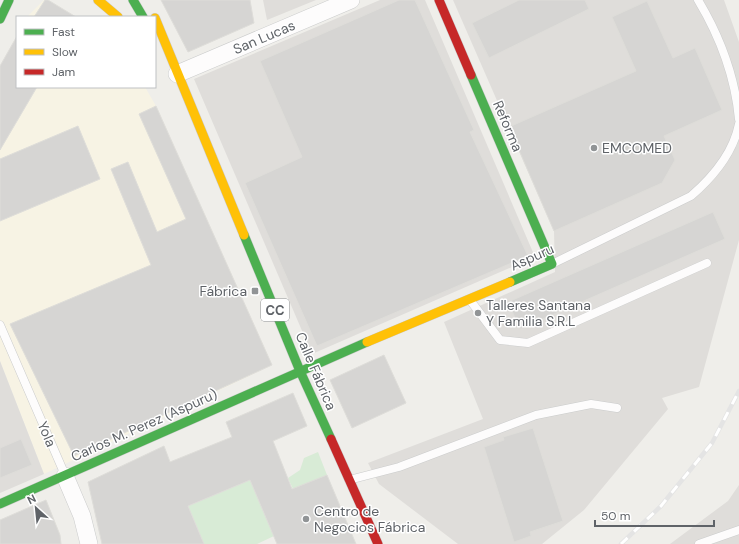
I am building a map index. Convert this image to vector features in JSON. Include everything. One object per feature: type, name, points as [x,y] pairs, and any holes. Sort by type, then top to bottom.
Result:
[{"type":"street","points":[[0,19],[10,0]]},
{"type":"street","points":[[98,0],[117,16]]},
{"type":"street","points":[[133,0],[142,16]]},
{"type":"street","name":"San Lucas","points":[[177,74],[351,0]]},
{"type":"street","name":"Reforma","points":[[439,0],[552,264]]},
{"type":"street","name":"Calle Fábrica","points":[[156,21],[300,372],[378,544]]},
{"type":"street","name":"Calle Fábrica","points":[[156,39],[177,74]]},
{"type":"street","points":[[160,58],[177,74]]},
{"type":"street","name":"Aspuru","points":[[300,372],[552,264]]},
{"type":"street","name":"Carlos M. Perez (Aspuru)","points":[[0,504],[300,372]]},
{"type":"street","name":"Yola","points":[[65,476],[82,516],[89,544]]},
{"type":"lane","points":[[698,0],[718,40],[731,77],[739,119]]},
{"type":"lane","name":"Aspuru","points":[[552,264],[691,196],[708,181],[724,161],[737,135],[739,124]]},
{"type":"lane","points":[[469,299],[500,340],[528,343],[708,263]]},
{"type":"lane","name":"Yola","points":[[0,325],[65,476]]},
{"type":"lane","points":[[348,480],[399,467],[536,415],[591,404],[617,408]]},
{"type":"lane","points":[[699,544],[739,530]]},
{"type":"shaded area","points":[[44,0],[48,0],[74,16],[28,16]]},
{"type":"shaded area","points":[[263,0],[316,0],[267,20]]},
{"type":"shaded area","points":[[380,0],[425,0],[535,257],[312,354],[194,79]]},
{"type":"shaded area","points":[[453,0],[724,0],[739,42],[739,240],[699,387],[662,398],[668,409],[584,510],[542,544],[458,544],[379,484],[368,463],[483,419],[444,322],[555,272],[554,231]]},
{"type":"shaded area","points":[[16,38],[16,88],[146,88],[156,106],[272,365],[44,474],[0,361],[0,66]]},
{"type":"shaded area","points":[[0,361],[44,474],[0,493]]},
{"type":"shaded area","points":[[739,485],[739,544],[670,544],[728,501]]},
{"type":"green space","points":[[318,452],[327,475],[293,489],[288,478],[300,470],[304,458]]},
{"type":"green space","points":[[250,480],[274,536],[257,544],[204,544],[188,506]]},
{"type":"building","points":[[45,0],[48,0],[74,16],[35,16]]},
{"type":"building","points":[[161,0],[250,0],[254,23],[188,52]]},
{"type":"building","points":[[399,0],[415,0],[474,130],[470,132],[528,256],[317,346],[245,183],[302,157],[260,61]]},
{"type":"building","points":[[519,0],[585,0],[589,9],[489,58],[472,23]]},
{"type":"building","name":"EMCOMED","points":[[647,1],[673,58],[695,48],[722,110],[664,136],[675,160],[662,183],[554,231],[509,127],[636,71],[612,17]]},
{"type":"building","points":[[16,38],[16,88],[36,88],[0,150],[0,66]]},
{"type":"building","points":[[156,106],[272,365],[74,456],[10,324],[151,265],[111,169],[128,162],[157,232],[186,219],[139,114]]},
{"type":"building","points":[[78,126],[100,179],[0,221],[0,159]]},
{"type":"building","points":[[713,212],[725,239],[520,329],[508,302]]},
{"type":"building","points":[[384,355],[406,403],[352,428],[330,380]]},
{"type":"building","points":[[293,393],[307,426],[273,441],[292,489],[327,475],[356,544],[277,544],[250,480],[188,506],[204,544],[102,544],[88,482],[164,446],[170,462],[232,437],[226,422]]},
{"type":"building","points":[[533,428],[563,521],[530,532],[531,536],[514,542],[484,447],[504,440],[503,437]]},
{"type":"building","points":[[21,439],[32,465],[0,478],[0,448]]},
{"type":"building","points":[[46,500],[60,535],[61,544],[0,544],[0,520]]},
{"type":"railway","points":[[621,544],[661,506],[712,443],[739,391]]},
{"type":"traffic: fast","points":[[0,19],[9,0]]},
{"type":"traffic: fast","points":[[133,0],[142,16]]},
{"type":"traffic: fast","points":[[471,75],[552,264],[510,282]]},
{"type":"traffic: fast","points":[[244,235],[300,371],[331,439]]},
{"type":"traffic: fast","points":[[0,504],[367,342]]},
{"type":"traffic: slow","points":[[98,0],[117,16]]},
{"type":"traffic: slow","points":[[156,20],[244,235]]},
{"type":"traffic: slow","points":[[367,342],[510,282]]},
{"type":"traffic: jam","points":[[439,0],[471,75]]},
{"type":"traffic: jam","points":[[331,439],[378,544]]},
{"type":"place","name":"EMCOMED","points":[[594,148]]},
{"type":"place","name":"Fábrica","points":[[255,291]]},
{"type":"place","name":"Talleres Santana Y Familia S.R.L","points":[[478,313]]},
{"type":"place","name":"Centro de Negocios Fábrica","points":[[306,519]]}]
